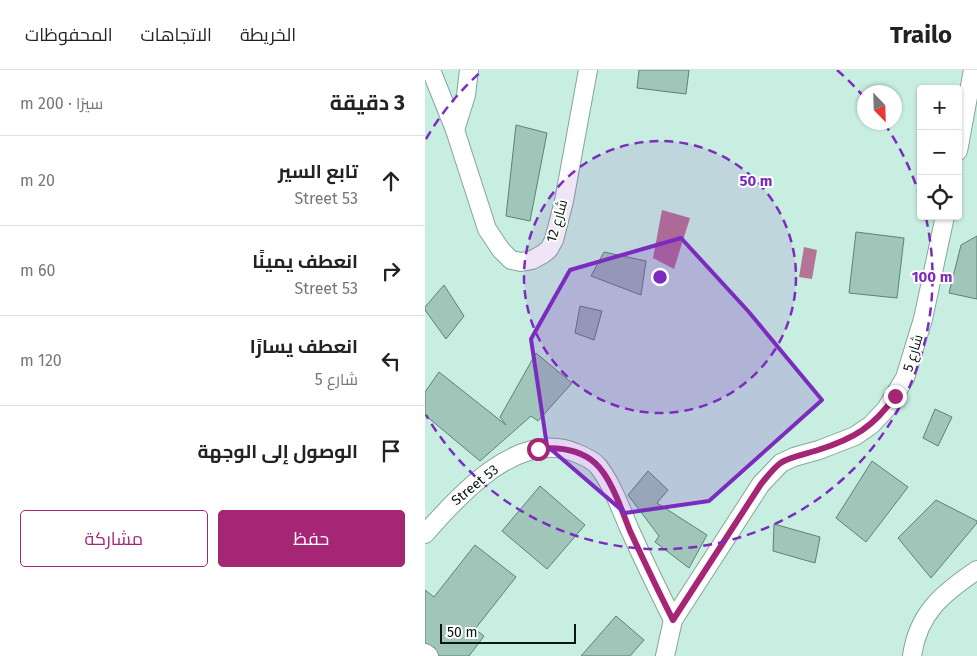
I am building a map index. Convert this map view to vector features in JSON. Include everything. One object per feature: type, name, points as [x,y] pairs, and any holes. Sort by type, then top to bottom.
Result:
[{"type":"street","name":"شارع 12","points":[[431,70],[455,130],[487,228],[495,242],[511,260],[521,262],[532,260],[549,249],[554,240],[564,201],[588,70]]},
{"type":"street","points":[[455,130],[466,95],[469,70]]},
{"type":"street","points":[[962,130],[973,70]]},
{"type":"street","name":"شارع 5","points":[[665,656],[673,620],[769,474],[781,463],[794,457],[819,450],[855,436],[871,425],[886,409],[905,378],[923,319],[944,220]]},
{"type":"street","name":"Street 53","points":[[425,534],[449,506],[487,472],[516,455],[532,450],[552,447],[567,449],[591,460],[603,474],[614,493],[673,620]]},
{"type":"street","points":[[912,656],[914,643],[923,620],[939,598],[977,570]]},
{"type":"street","points":[[425,653],[429,656]]},
{"type":"highlighted area","points":[[681,238],[748,311],[822,400],[709,501],[625,513],[547,446],[531,339],[570,270]]},
{"type":"shaded area","points":[[662,210],[690,218],[674,269],[653,258]]},
{"type":"shaded area","points":[[804,247],[817,250],[812,279],[799,277]]},
{"type":"building","points":[[639,70],[689,70],[686,94],[637,88]]},
{"type":"building","points":[[516,125],[547,133],[530,221],[506,216]]},
{"type":"building","points":[[856,232],[904,238],[897,298],[849,293]]},
{"type":"building","points":[[977,236],[977,299],[949,293],[961,245]]},
{"type":"building","points":[[604,252],[646,261],[641,295],[591,276]]},
{"type":"building","points":[[444,285],[464,316],[446,339],[425,310],[425,307]]},
{"type":"building","points":[[580,306],[602,311],[594,340],[575,333]]},
{"type":"building","points":[[536,353],[572,383],[538,421],[531,416],[480,461],[425,415],[425,392],[439,372],[506,425],[500,417]]},
{"type":"building","points":[[935,409],[952,417],[938,446],[923,438]]},
{"type":"building","points":[[872,461],[908,487],[866,542],[836,518]]},
{"type":"building","points":[[648,471],[668,490],[657,503],[707,535],[689,568],[655,542],[659,536],[628,495]]},
{"type":"building","points":[[540,486],[585,525],[547,569],[502,531]]},
{"type":"building","points":[[936,500],[977,521],[977,523],[931,578],[898,538]]},
{"type":"building","points":[[774,524],[820,537],[815,563],[773,551]]},
{"type":"building","points":[[475,545],[516,577],[475,629],[484,636],[469,656],[439,656],[435,648],[425,643],[425,590],[434,597]]},
{"type":"building","points":[[616,616],[644,640],[630,656],[581,656]]},
{"type":"route","points":[[538,449],[552,447],[567,449],[591,460],[597,465],[614,493],[673,620],[769,474],[781,463],[794,457],[819,450],[855,436],[871,425],[895,396]]}]
